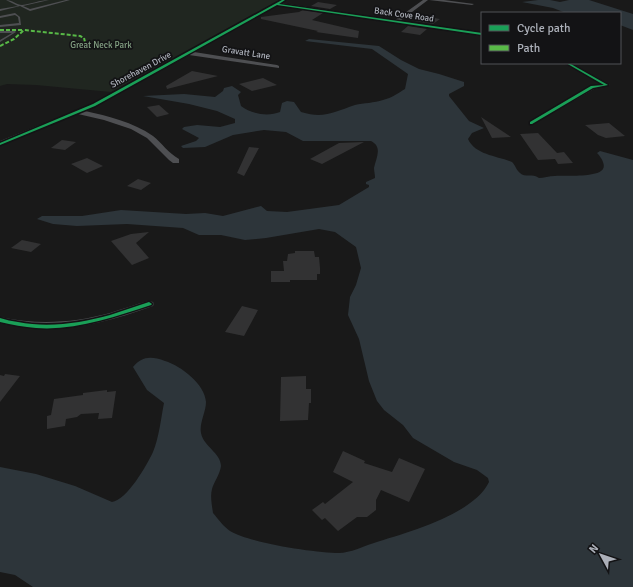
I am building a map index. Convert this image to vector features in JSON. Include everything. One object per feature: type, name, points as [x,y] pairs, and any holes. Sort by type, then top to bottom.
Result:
[{"type":"street","name":"Shorehaven Drive","points":[[0,144],[79,112],[284,0]]},
{"type":"street","points":[[396,22],[426,0]]},
{"type":"street","points":[[431,0],[472,4]]},
{"type":"street","name":"Back Cove Road","points":[[277,4],[481,34]]},
{"type":"street","name":"Gravatt Lane","points":[[189,53],[277,67]]},
{"type":"street","points":[[531,123],[592,88],[607,85],[569,64]]},
{"type":"street","points":[[79,112],[113,120],[137,130],[153,140],[166,155],[176,161]]},
{"type":"street","points":[[0,320],[31,326],[64,326],[85,324],[149,304]]},
{"type":"lane","points":[[7,0],[30,10],[69,0]]},
{"type":"lane","points":[[0,10],[48,0]]},
{"type":"lane","points":[[0,17],[16,14],[19,17],[20,24],[0,26]]},
{"type":"lane","points":[[0,32],[15,32],[0,41]]},
{"type":"green space","name":"Great Neck Park","points":[[0,0],[279,0],[111,92],[36,85],[7,84],[0,86]]},
{"type":"shaded area","points":[[538,0],[560,2],[569,0],[589,0],[633,14],[633,30],[621,25],[621,12],[563,12],[553,8],[522,2]]},
{"type":"shaded area","points":[[309,39],[379,46],[419,69],[464,82],[464,86],[449,94],[449,96],[469,121],[484,128],[472,133],[468,139],[471,144],[481,152],[512,162],[522,174],[539,178],[594,174],[600,172],[604,167],[600,156],[597,153],[600,151],[633,160],[633,587],[33,587],[15,575],[0,572],[0,467],[36,474],[75,486],[112,502],[118,500],[124,495],[136,481],[153,452],[164,403],[147,390],[133,367],[136,363],[147,358],[160,359],[185,371],[197,382],[205,395],[205,410],[201,425],[202,438],[218,457],[221,466],[211,492],[213,513],[230,531],[252,540],[328,553],[348,552],[421,528],[455,513],[481,494],[489,482],[488,478],[477,470],[454,462],[413,438],[403,425],[384,410],[377,401],[369,381],[359,339],[348,315],[350,297],[356,285],[361,268],[356,247],[335,232],[319,229],[245,240],[221,235],[199,235],[183,228],[127,224],[77,226],[53,224],[37,219],[42,216],[82,216],[121,210],[186,214],[205,213],[223,216],[261,206],[267,211],[287,212],[339,205],[369,187],[366,182],[375,178],[374,168],[378,153],[377,146],[371,141],[303,141],[286,132],[264,130],[233,135],[205,147],[183,148],[181,146],[196,141],[199,138],[182,129],[184,127],[197,125],[220,127],[235,123],[235,119],[217,111],[189,104],[143,96],[184,94],[215,97],[223,91],[224,88],[232,86],[241,92],[238,95],[241,106],[255,113],[275,114],[280,112],[282,103],[287,101],[294,102],[301,112],[323,115],[355,105],[386,99],[405,89],[408,74],[372,49],[305,41]]},
{"type":"building","points":[[318,2],[337,5],[330,9],[311,6]]},
{"type":"building","points":[[303,10],[323,13],[312,20],[359,31],[358,38],[316,32],[318,31],[261,19],[261,17],[299,12]]},
{"type":"building","points":[[422,16],[440,19],[433,24],[415,21]]},
{"type":"building","points":[[408,26],[427,29],[420,35],[401,32]]},
{"type":"building","points":[[192,71],[218,76],[167,89],[166,86]]},
{"type":"building","points":[[263,78],[277,85],[252,91],[239,84]]},
{"type":"building","points":[[159,105],[169,114],[157,117],[147,107]]},
{"type":"building","points":[[481,117],[511,137],[492,138]]},
{"type":"building","points":[[609,123],[625,136],[606,138],[598,135],[585,125]]},
{"type":"building","points":[[538,133],[557,153],[564,152],[573,163],[558,164],[555,159],[538,160],[520,134]]},
{"type":"building","points":[[62,140],[76,142],[65,150],[51,148]]},
{"type":"building","points":[[364,142],[322,164],[310,159],[339,143]]},
{"type":"building","points":[[249,147],[259,148],[244,176],[237,173]]},
{"type":"building","points":[[87,158],[103,166],[87,173],[71,164]]},
{"type":"building","points":[[138,179],[151,183],[141,190],[127,186]]},
{"type":"building","points":[[149,232],[136,243],[149,258],[132,265],[111,241],[131,234]]},
{"type":"building","points":[[22,240],[41,244],[31,252],[11,248]]},
{"type":"building","points":[[295,251],[314,251],[315,257],[319,257],[320,274],[317,274],[317,280],[271,282],[271,271],[284,271],[283,261],[287,261],[288,254],[295,253]]},
{"type":"building","points":[[242,306],[258,310],[244,336],[225,332]]},
{"type":"building","points":[[5,374],[20,376],[0,402],[0,375],[4,376]]},
{"type":"building","points":[[306,376],[306,389],[311,389],[311,403],[309,403],[308,420],[280,421],[281,377]]},
{"type":"building","points":[[107,390],[107,392],[116,391],[112,418],[98,419],[99,413],[81,414],[77,417],[66,419],[65,426],[47,429],[47,416],[51,415],[54,399]]},
{"type":"building","points":[[343,451],[365,461],[364,463],[392,472],[399,458],[425,469],[409,502],[381,490],[376,500],[376,510],[367,517],[357,517],[338,531],[325,518],[322,520],[312,510],[323,502],[325,504],[353,482],[333,472]]},
{"type":"marked path","points":[[0,30],[24,30]]},
{"type":"marked path","points":[[0,46],[14,39],[24,30],[80,36],[84,38],[85,42]]},
{"type":"cycle path","points":[[0,144],[94,105],[284,0]]},
{"type":"cycle path","points":[[277,4],[481,34]]},
{"type":"cycle path","points":[[531,123],[592,87],[607,85],[569,64]]},
{"type":"cycle path","points":[[0,320],[19,324],[57,326],[75,324],[112,316],[149,304]]}]
